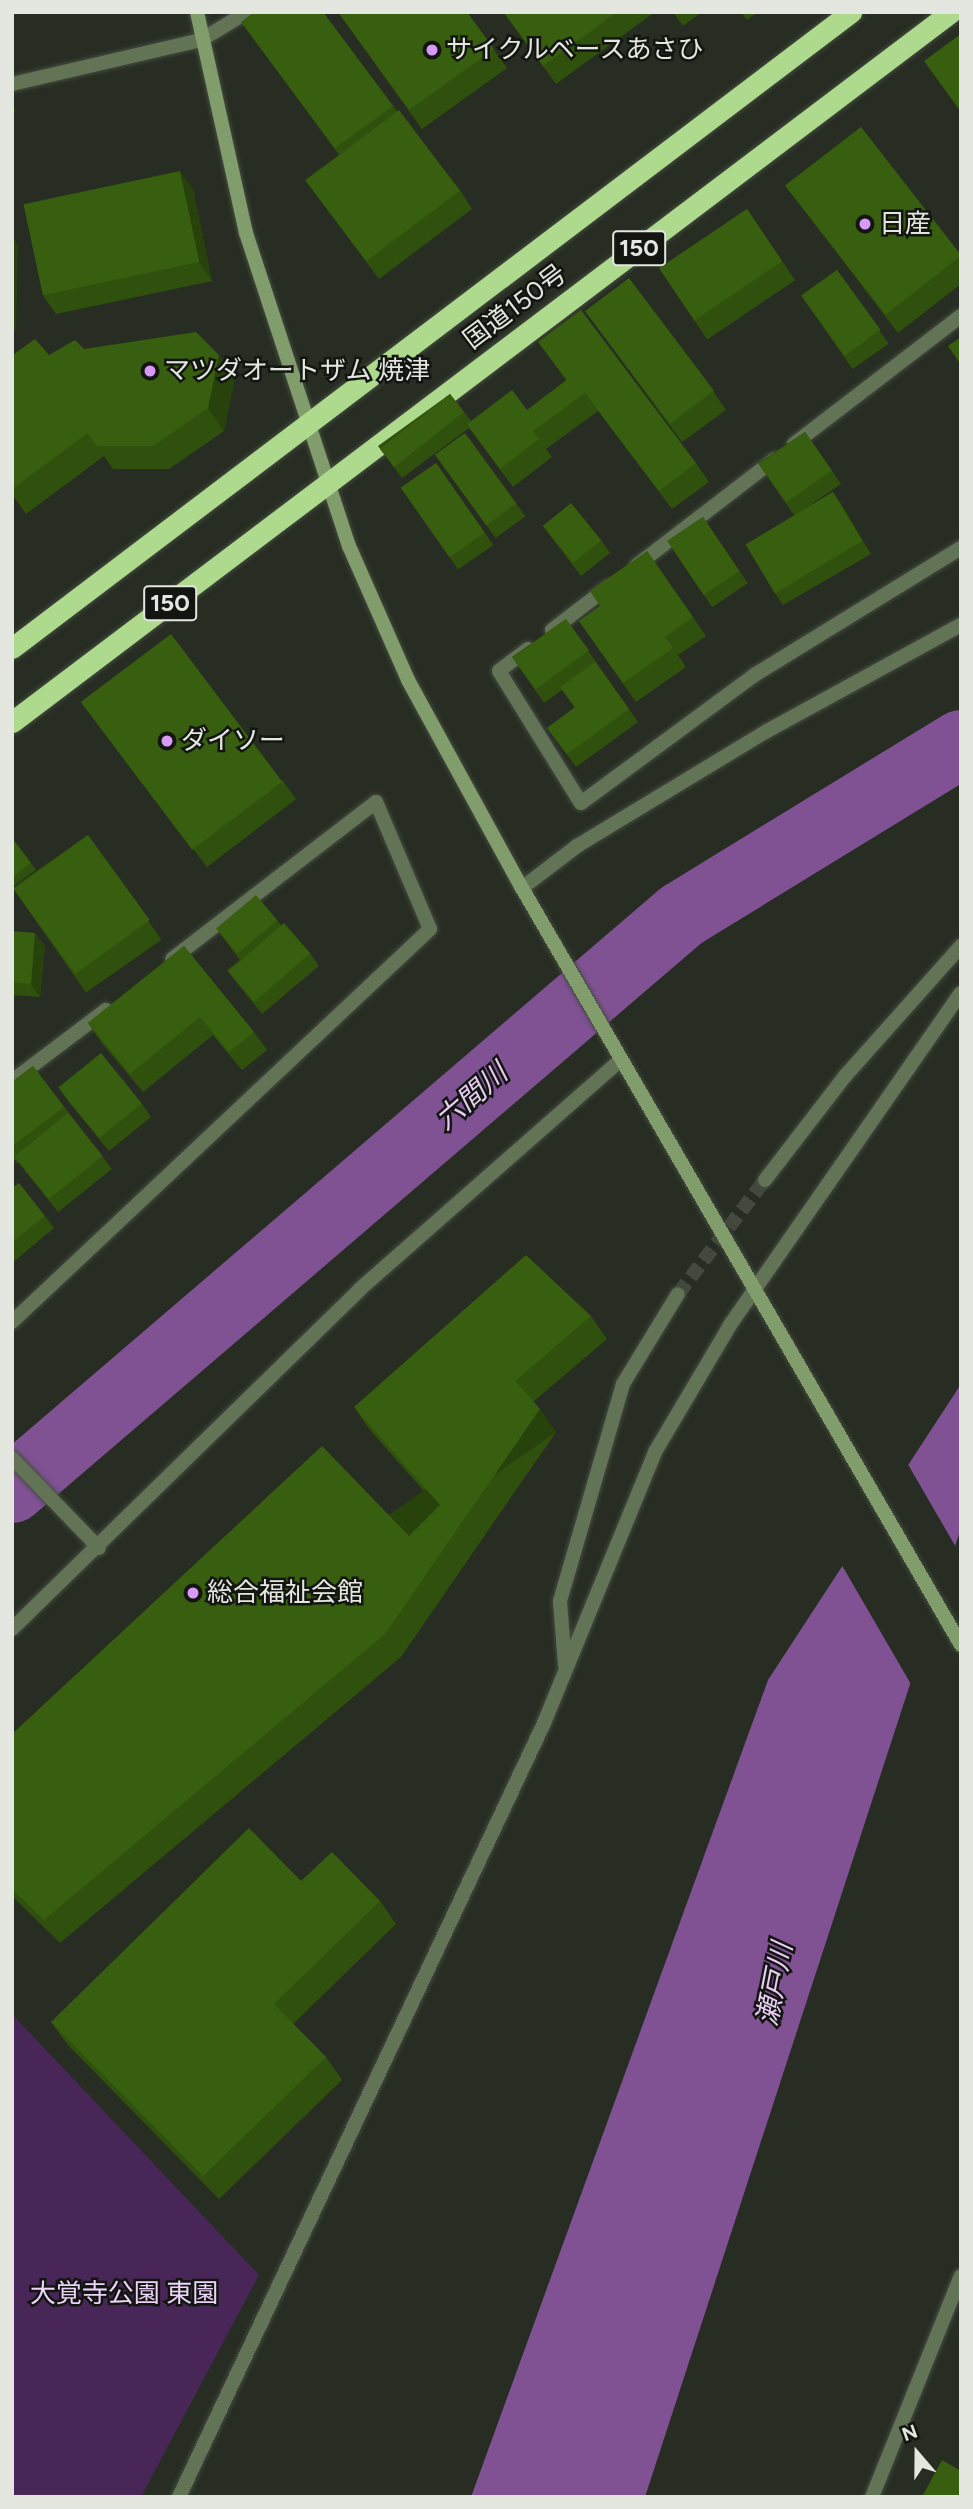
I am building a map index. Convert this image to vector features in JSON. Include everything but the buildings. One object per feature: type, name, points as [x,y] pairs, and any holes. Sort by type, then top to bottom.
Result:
[{"type":"highway","name":"国道150号","points":[[12,648],[308,427],[851,12]]},
{"type":"highway","name":"国道150号","points":[[12,722],[950,12]]},
{"type":"street","points":[[197,12],[201,40],[246,233],[327,484],[408,680],[525,894],[961,1645]]},
{"type":"street","points":[[12,84],[201,40],[247,12]]},
{"type":"street","points":[[959,550],[756,674],[581,803],[499,671],[961,316]]},
{"type":"street","points":[[525,894],[576,846],[766,731],[961,625]]},
{"type":"street","points":[[12,1322],[430,929],[376,802],[156,971]]},
{"type":"street","points":[[765,1180],[846,1075],[961,946]]},
{"type":"street","points":[[179,2497],[565,1666],[654,1452],[755,1290],[961,993]]},
{"type":"street","points":[[12,1081],[122,997]]},
{"type":"street","points":[[12,1629],[99,1548],[360,1289],[621,1060]]},
{"type":"street","points":[[565,1666],[560,1601],[623,1384],[678,1294]]},
{"type":"street","points":[[12,1458],[99,1548]]},
{"type":"street","points":[[872,2497],[961,2276]]},
{"type":"green space","name":"大覚寺公園 東園","points":[[12,2014],[259,2275],[141,2497],[12,2497]]},
{"type":"water","name":"瀬戸川","points":[[961,1384],[961,1528],[645,2497],[471,2497],[768,1680]]},
{"type":"pier","points":[[906,1461],[957,1549],[912,1686],[840,1562]]},
{"type":"waterway","name":"六間川","points":[[12,1489],[682,915],[961,744]]},
{"type":"tunnel","points":[[678,1294],[765,1180]]},
{"type":"place","name":"サイクルベースあさひ","points":[[432,50]]},
{"type":"place","name":"日産","points":[[865,224]]},
{"type":"place","name":"マツダオートザム 焼津","points":[[150,371]]},
{"type":"place","name":"ダイソー","points":[[167,741]]},
{"type":"place","name":"総合福祉会館","points":[[193,1593]]}]
